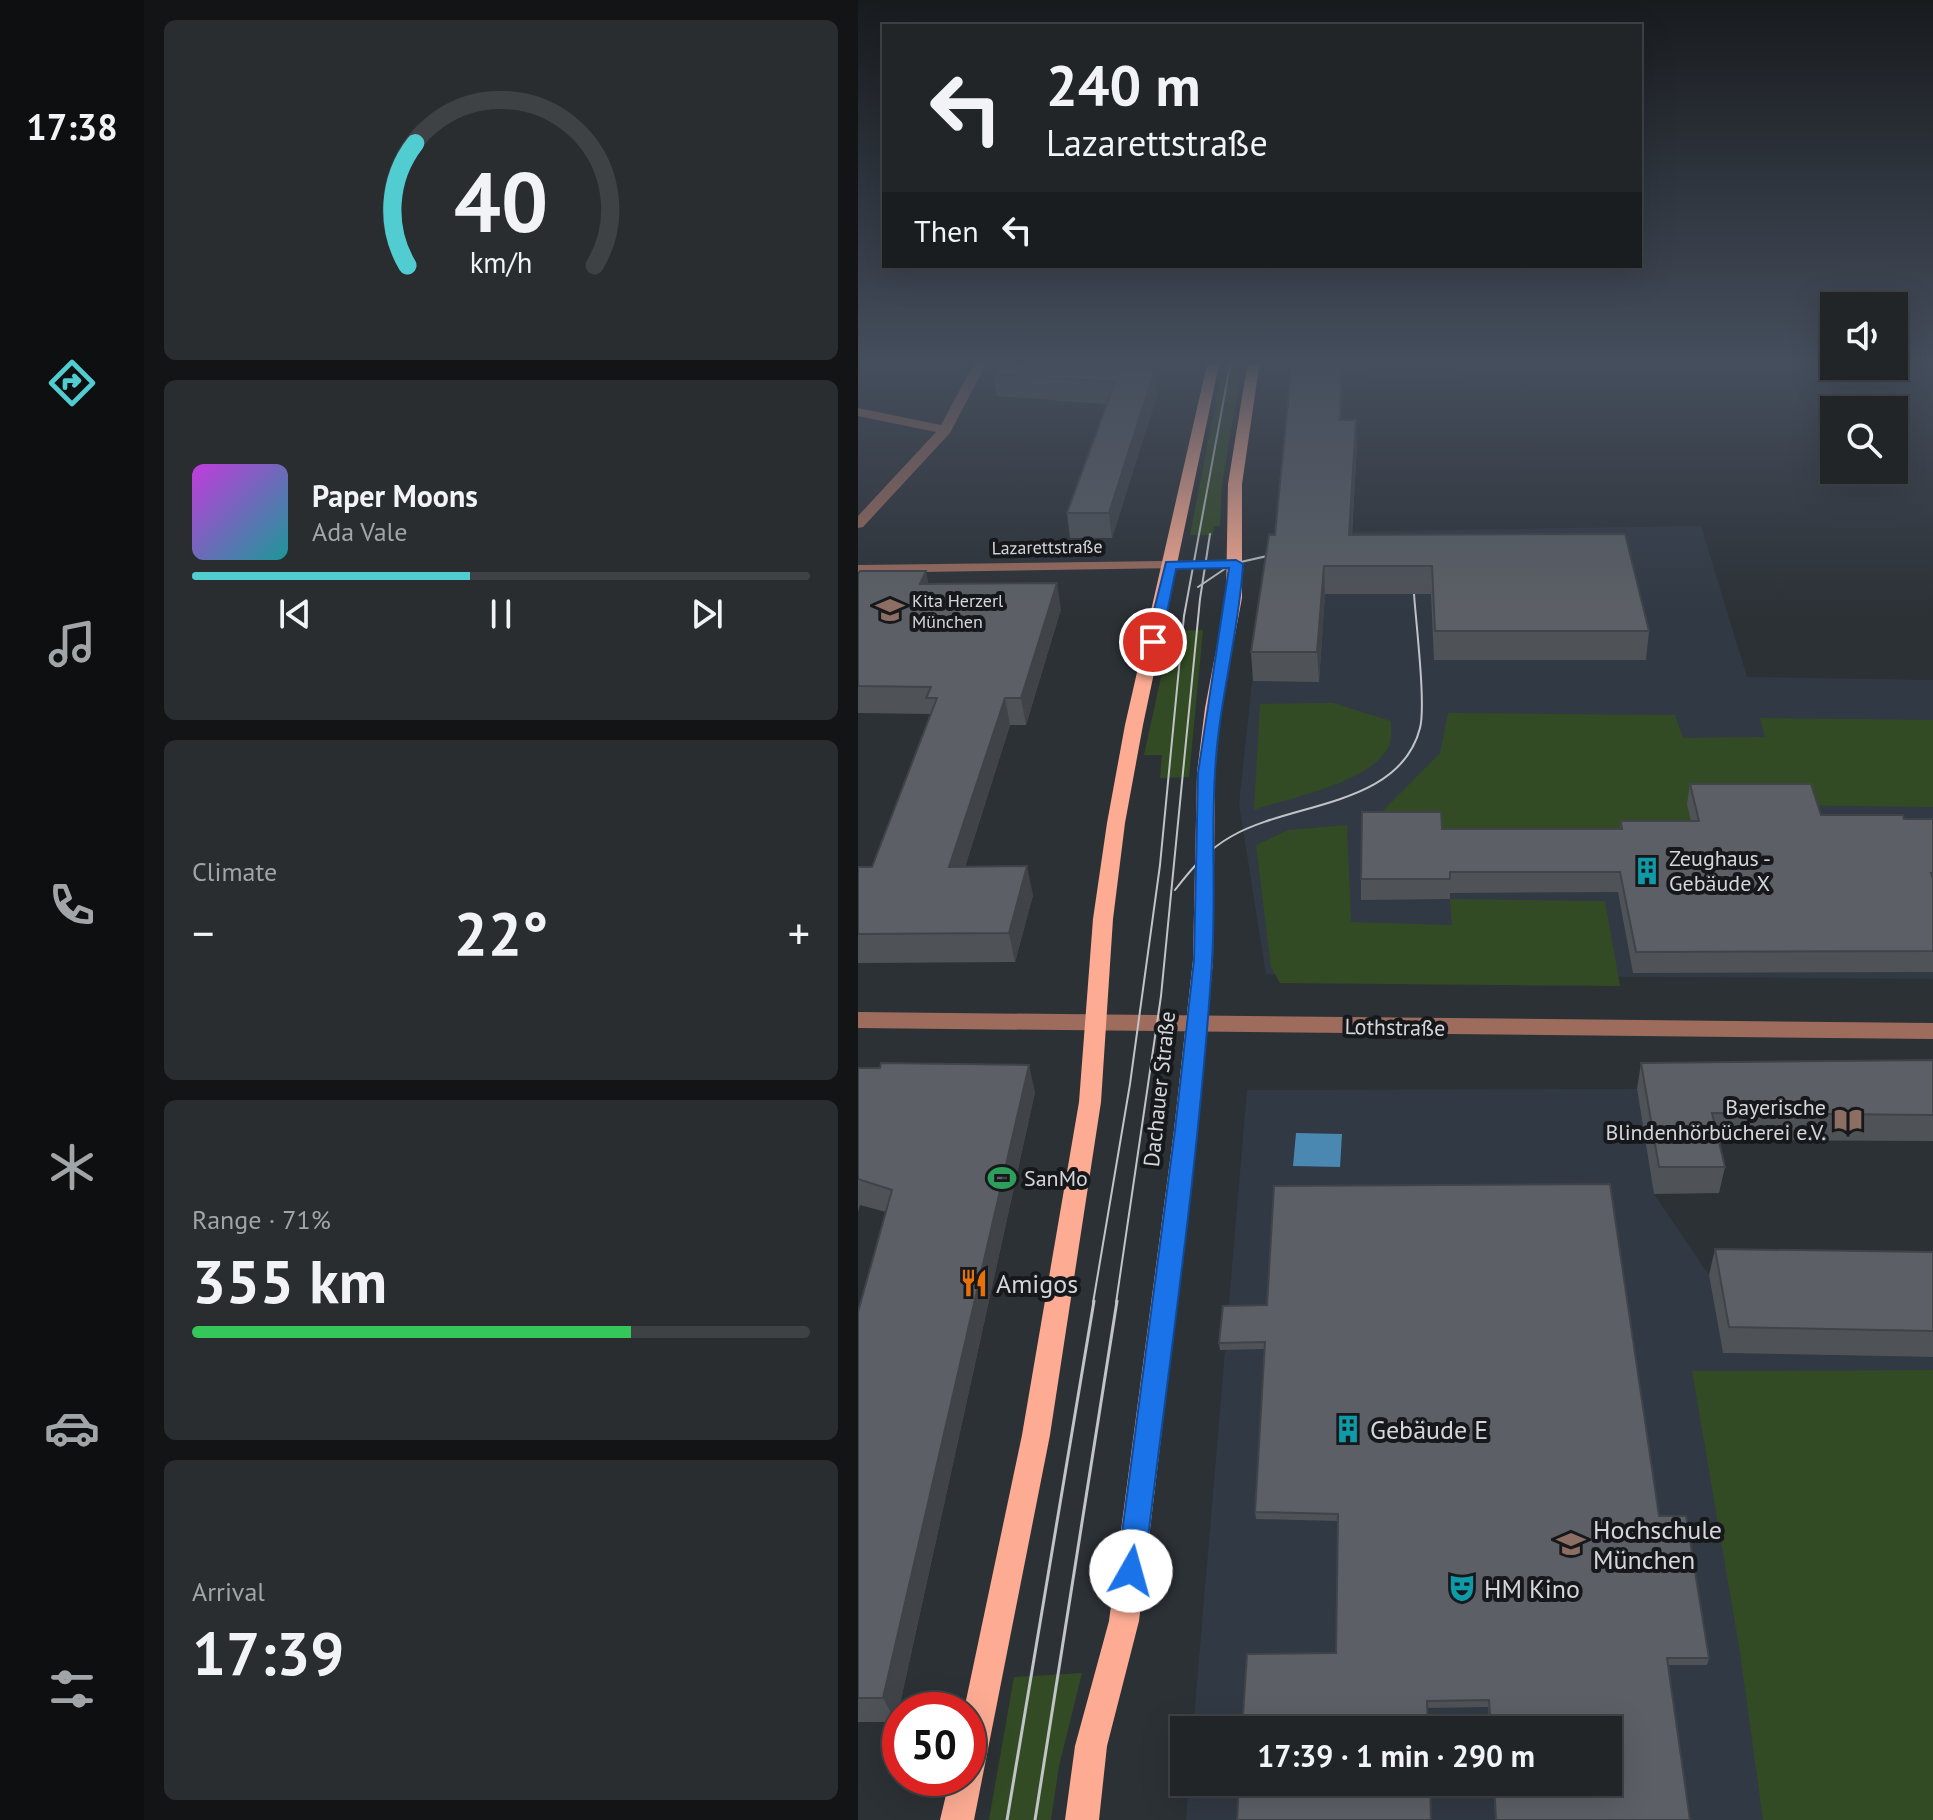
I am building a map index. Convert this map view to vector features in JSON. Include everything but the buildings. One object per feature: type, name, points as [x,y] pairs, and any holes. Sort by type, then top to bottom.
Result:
[{"type":"main road","points":[[984,1692],[1036,1435],[1090,1102],[1103,919],[1116,823],[1196,445]]},
{"type":"main road","name":"Dachauer Straße","points":[[1082,1820],[1091,1746],[1124,1621],[1196,1025],[1206,893],[1206,773],[1213,708],[1234,598],[1235,484],[1241,445]]},
{"type":"main road","points":[[957,1820],[962,1796]]},
{"type":"street","points":[[858,524],[931,445]]},
{"type":"street","name":"Lazarettstraße","points":[[858,569],[1236,564]]},
{"type":"street","name":"Lothstraße","points":[[858,1020],[1933,1031]]},
{"type":"shaded area","points":[[1701,526],[1747,677],[1933,680],[1933,979],[1266,974],[1239,804],[1268,533]]},
{"type":"shaded area","name":"Hochschule München","points":[[1637,1089],[1654,1194],[1709,1275],[1723,1353],[1933,1357],[1933,1820],[1186,1820],[1188,1796],[1622,1796],[1622,1716],[1194,1716],[1247,1090]]},
{"type":"green space","points":[[1207,445],[1228,445],[1222,483],[1220,526],[1214,526],[1213,535],[1190,535]]},
{"type":"green space","points":[[1203,630],[1189,777],[1160,778],[1162,755],[1144,755],[1171,631]]},
{"type":"green space","points":[[1333,703],[1391,721],[1390,743],[1380,759],[1366,770],[1329,787],[1254,810],[1260,704]]},
{"type":"green space","points":[[1448,713],[1675,715],[1683,738],[1765,737],[1760,718],[1933,720],[1933,807],[1688,804],[1697,846],[1362,832],[1440,753]]},
{"type":"green space","points":[[1347,825],[1351,922],[1452,925],[1450,899],[1605,901],[1620,986],[1280,983],[1271,967],[1256,845],[1288,830]]},
{"type":"green space","points":[[1933,1370],[1933,1820],[1763,1820],[1740,1652],[1692,1371]]},
{"type":"green space","points":[[1082,1673],[1059,1766],[1051,1820],[989,1820],[1014,1677]]},
{"type":"water","points":[[1296,1133],[1342,1134],[1340,1167],[1293,1166]]},
{"type":"tram line","points":[[1093,1303],[1130,1084],[1160,865],[1184,616],[1215,445]]},
{"type":"tram line","points":[[1202,584],[1210,534]]},
{"type":"tram line","points":[[1202,584],[1232,564],[1289,551]]},
{"type":"tram line","points":[[1116,1303],[1161,996],[1202,584]]},
{"type":"tram line","points":[[1198,587],[1202,584]]},
{"type":"tram line","points":[[1175,890],[1200,860],[1232,836],[1367,788],[1390,773],[1409,754],[1422,717],[1414,594]]},
{"type":"tram line","points":[[1007,1820],[1094,1301]]},
{"type":"tram line","points":[[1035,1820],[1117,1301]]},
{"type":"place","name":"Kita Herzerl München","points":[[890,610]]},
{"type":"place","name":"Zeughaus - Gebäude X","points":[[1647,871]]},
{"type":"place","name":"Bayerische Blindenhörbücherei e.V.","points":[[1848,1120]]},
{"type":"place","name":"SanMo","points":[[1002,1178]]},
{"type":"place","name":"Amigos","points":[[974,1283]]},
{"type":"place","name":"Gebäude E","points":[[1348,1429]]},
{"type":"place","name":"Hochschule München","points":[[1571,1544]]},
{"type":"place","name":"HM Kino","points":[[1462,1588]]},
{"type":"route","points":[[1131,1571],[1186,1130],[1203,960],[1206,773],[1213,708],[1231,622],[1236,564],[1170,565],[1153,642]]}]
